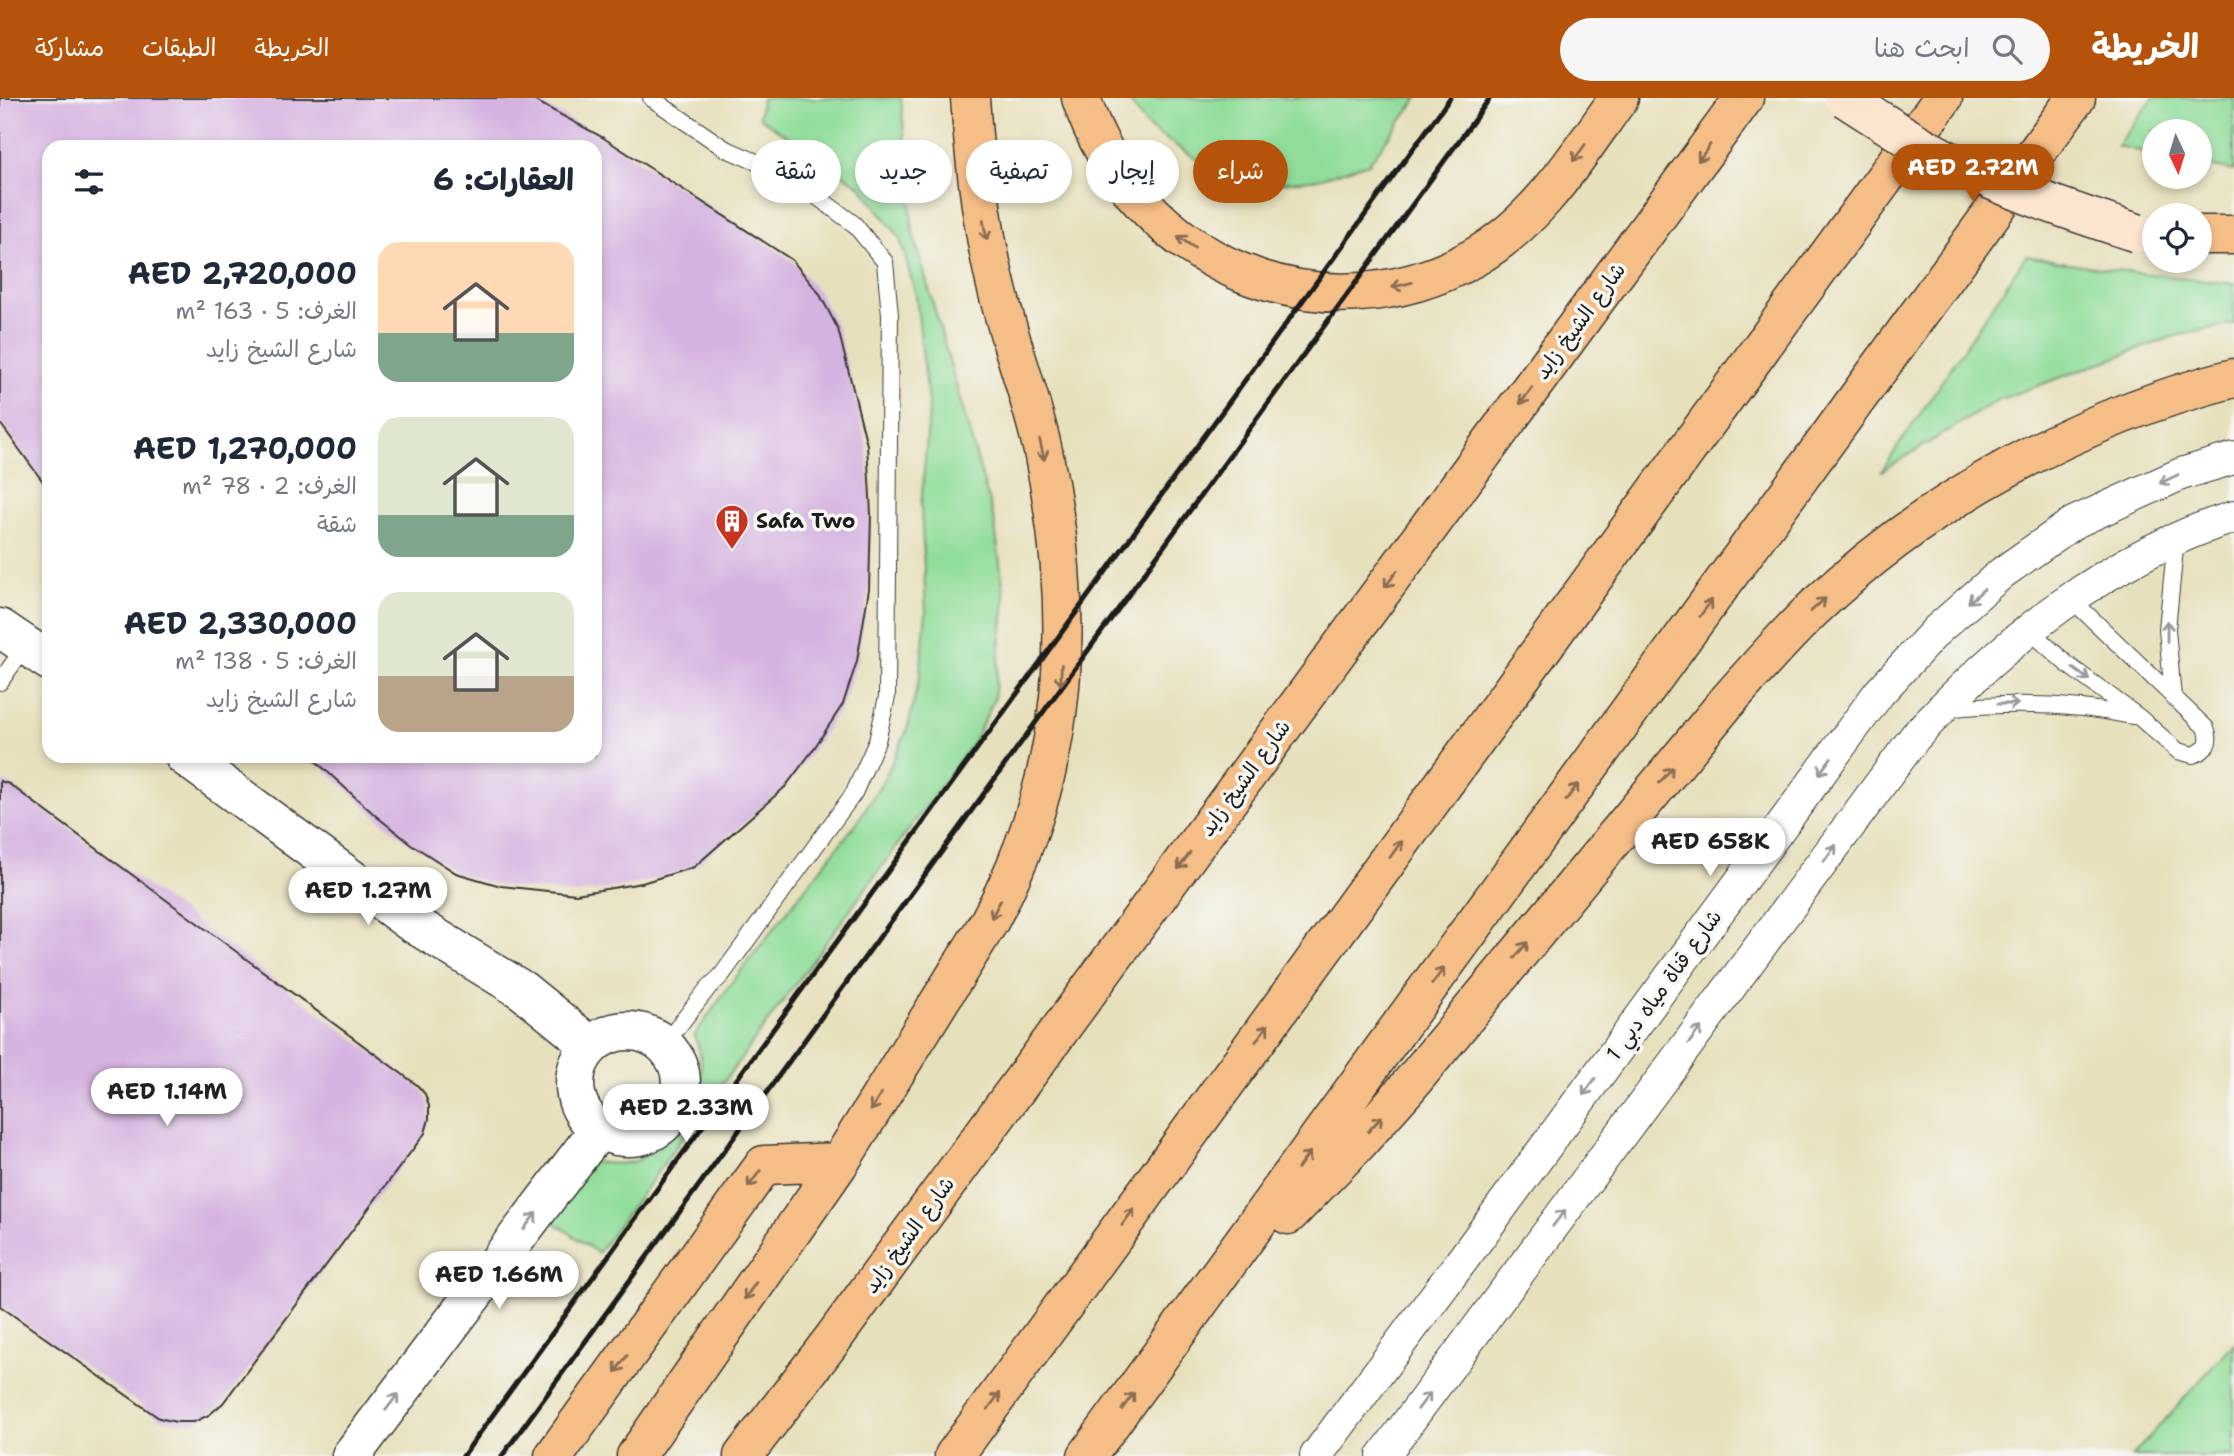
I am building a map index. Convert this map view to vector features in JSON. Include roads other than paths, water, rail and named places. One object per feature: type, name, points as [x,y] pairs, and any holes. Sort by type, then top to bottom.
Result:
[{"type":"highway","points":[[635,1456],[840,1161],[983,931],[1009,884],[1025,847],[1041,795],[1054,741],[1061,687],[1061,569],[1043,452],[993,273],[981,205],[970,98]]},
{"type":"highway","points":[[973,138],[975,98]]},
{"type":"highway","points":[[1081,98],[1086,115],[1108,158],[1135,197],[1168,230],[1206,257],[1248,276],[1294,289],[1340,293],[1387,289],[1433,277],[1475,257],[1513,231],[1547,198],[1619,98]]},
{"type":"highway","name":"شارع الشيخ زايد","points":[[743,1456],[832,1340],[1744,98]]},
{"type":"highway","points":[[954,1456],[1943,98]]},
{"type":"highway","points":[[1087,1456],[2077,98]]},
{"type":"highway","points":[[2212,235],[2234,235]]},
{"type":"highway","points":[[1206,1295],[1318,1186],[1391,1106],[1726,703],[1814,608],[1863,565],[1915,526],[1969,490],[2025,458],[2144,405],[2234,378]]},
{"type":"highway","points":[[554,1456],[764,1166],[840,1161]]},
{"type":"main road","points":[[1845,98],[1896,131],[1973,172],[2053,206],[2142,232]]},
{"type":"street","name":"شارع قناة مياه دبي 1","points":[[1316,1456],[1879,693],[1937,630],[1983,589],[2073,523],[2181,474],[2234,458]]},
{"type":"street","points":[[1383,1456],[1915,737],[1983,668],[2071,599],[2176,539],[2234,517]]},
{"type":"street","points":[[194,763],[409,921],[522,990],[590,1046]]},
{"type":"street","points":[[627,1030],[648,1034],[664,1045],[676,1058],[681,1075],[681,1093],[676,1109],[665,1123],[650,1133],[633,1137],[616,1136],[599,1129],[587,1119],[575,1090],[575,1074],[581,1058],[590,1046],[608,1034],[627,1030]]},
{"type":"street","points":[[351,1456],[599,1129]]},
{"type":"lane","points":[[651,98],[724,148],[789,176],[854,224],[886,262],[891,350],[887,696],[877,741],[854,793],[721,976],[708,988],[664,1045]]},
{"type":"lane","points":[[2173,698],[2167,629],[2176,539]]},
{"type":"lane","points":[[2029,631],[2182,754],[2193,755],[2202,751],[2208,743],[2206,728],[2071,599]]},
{"type":"lane","points":[[0,681],[25,645]]},
{"type":"lane","points":[[1940,710],[1989,704],[2039,704],[2073,706],[2140,718]]},
{"type":"railway","points":[[463,1456],[1450,98]]},
{"type":"railway","points":[[502,1456],[1490,98]]},
{"type":"place","name":"Safa Two","points":[[732,551]]}]
